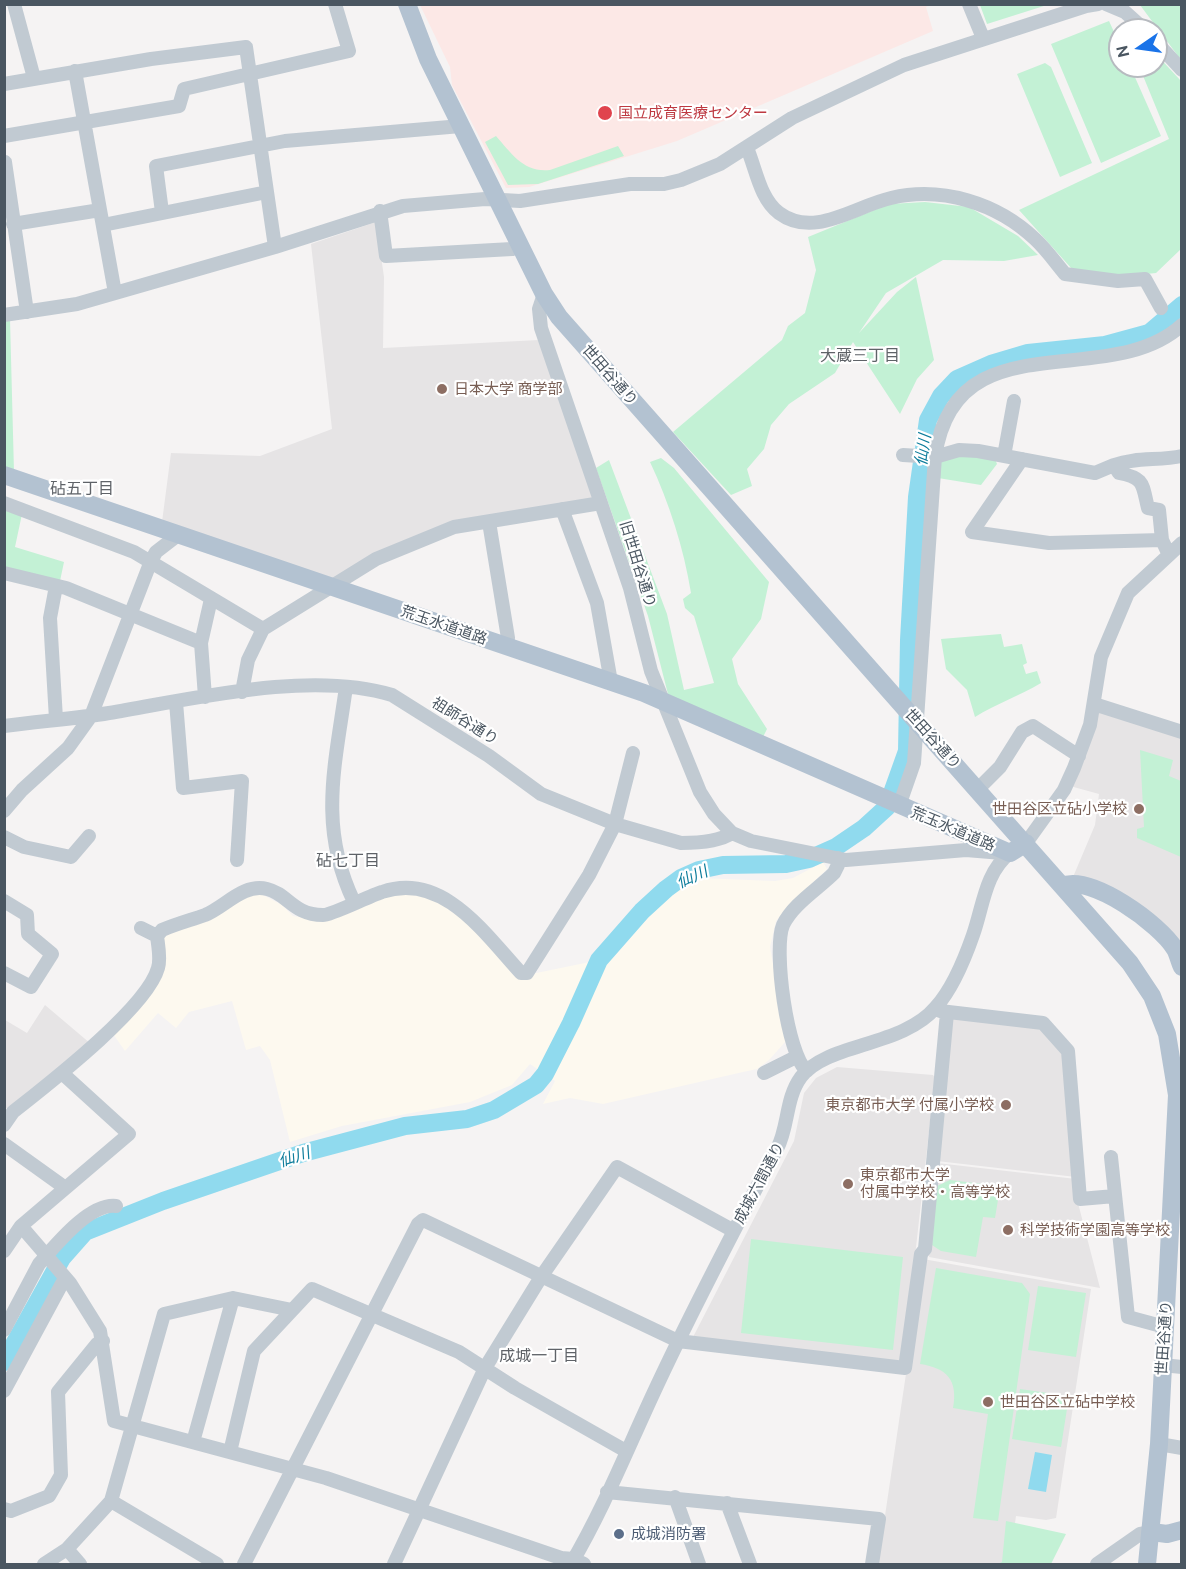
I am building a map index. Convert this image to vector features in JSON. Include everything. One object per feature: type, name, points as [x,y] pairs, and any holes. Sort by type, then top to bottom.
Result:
[{"type":"main road","name":"世田谷通り","points":[[408,4],[428,59],[544,294],[568,327],[978,789],[1018,848],[1062,886],[1130,963],[1152,996],[1172,1054],[1179,1101],[1176,1231],[1165,1328],[1159,1444],[1147,1564]]},
{"type":"main road","name":"荒玉水道道路","points":[[4,475],[662,700],[898,806],[967,844],[1018,848]]},
{"type":"main road","points":[[1062,886],[1070,883],[1096,891],[1147,919],[1175,949],[1182,967]]},
{"type":"main road","points":[[1152,1532],[1167,1534],[1182,1530]]},
{"type":"street","points":[[14,4],[34,78]]},
{"type":"street","points":[[4,136],[179,106],[184,89],[349,51],[335,4]]},
{"type":"street","points":[[969,4],[983,38]]},
{"type":"street","points":[[4,315],[77,304],[275,247],[380,211],[414,205],[485,199],[536,200],[630,184],[664,184],[720,164],[792,118],[910,63],[983,38],[1098,4]]},
{"type":"street","points":[[1106,4],[1125,12],[1132,18]]},
{"type":"street","points":[[4,84],[75,71],[246,47],[275,247]]},
{"type":"street","points":[[1168,55],[1182,70]]},
{"type":"street","points":[[75,71],[115,293]]},
{"type":"street","points":[[162,212],[156,166],[260,145],[461,126]]},
{"type":"street","points":[[747,148],[765,197],[777,212],[801,224],[818,223],[890,198],[920,193],[973,201],[1016,223],[1036,239],[1065,274],[1118,281],[1145,279],[1161,308]]},
{"type":"street","points":[[5,162],[27,312]]},
{"type":"street","points":[[103,225],[267,192]]},
{"type":"street","points":[[13,224],[100,210]]},
{"type":"street","points":[[380,211],[386,256],[512,249],[521,245]]},
{"type":"street","name":"旧世田谷通り","points":[[544,294],[539,318],[545,340],[630,588],[651,671],[706,804],[732,833]]},
{"type":"street","points":[[545,340],[547,332],[554,326],[559,324],[568,327]]},
{"type":"street","points":[[898,806],[914,763],[935,457],[939,434],[949,414],[965,393],[986,378],[1016,366],[1146,347],[1181,328]]},
{"type":"street","points":[[1004,456],[1014,401]]},
{"type":"street","points":[[906,455],[935,457],[959,450],[1095,473],[1131,459],[1162,460],[1182,456]]},
{"type":"street","points":[[1022,459],[972,532],[1049,543],[1162,540]]},
{"type":"street","points":[[1114,465],[1119,473],[1141,480],[1148,508],[1159,510],[1162,540],[1169,555]]},
{"type":"street","points":[[4,503],[124,548],[151,561],[263,629]]},
{"type":"street","points":[[242,692],[248,660],[263,629],[376,559],[454,527],[601,503]]},
{"type":"street","points":[[562,509],[597,603],[611,682]]},
{"type":"street","points":[[489,522],[508,638],[506,646]]},
{"type":"street","points":[[4,811],[22,790],[68,748],[91,716],[151,561],[156,552],[178,535]]},
{"type":"street","name":"成城六間通り","points":[[576,1563],[678,1341],[783,1139],[790,1098],[807,1071],[825,1060],[906,1030],[942,1010],[947,991],[973,936],[989,883],[1001,862],[1018,848],[1064,790],[1079,756],[1094,704],[1101,657],[1128,593],[1182,543]]},
{"type":"street","points":[[4,573],[56,586],[132,613],[201,643]]},
{"type":"street","points":[[56,586],[50,618],[56,719]]},
{"type":"street","points":[[205,697],[201,643],[211,599]]},
{"type":"street","name":"祖師谷通り","points":[[4,726],[91,716],[242,692],[307,685],[346,687],[392,695],[489,756],[540,794],[615,824],[681,843],[695,843],[727,837],[732,833]]},
{"type":"street","points":[[346,687],[330,813],[337,860],[354,902]]},
{"type":"street","points":[[176,702],[183,788],[242,781],[237,860]]},
{"type":"street","points":[[1094,704],[1182,732]]},
{"type":"street","points":[[978,789],[1000,767],[1022,732],[1033,726],[1079,756]]},
{"type":"street","points":[[157,936],[170,927],[207,914],[236,895],[259,888],[267,889],[303,912],[322,915],[332,914],[354,902],[403,886],[431,891],[467,914],[521,973],[527,973],[589,875],[615,824],[633,753]]},
{"type":"street","points":[[732,833],[751,841],[834,858],[870,859],[967,844]]},
{"type":"street","points":[[4,837],[24,847],[71,857],[89,836]]},
{"type":"street","points":[[807,1071],[796,1057],[785,999],[779,949],[780,935],[791,913],[834,873],[838,865],[834,858]]},
{"type":"street","points":[[4,901],[27,915],[28,934],[52,954],[31,987],[4,972]]},
{"type":"street","points":[[141,928],[157,936]]},
{"type":"street","points":[[4,1125],[13,1112],[94,1045],[150,985],[159,967],[157,936]]},
{"type":"street","points":[[244,1564],[371,1313],[418,1224],[423,1220],[678,1341],[905,1368],[921,1254],[925,1249],[942,1010],[1043,1023],[1068,1051],[1080,1199],[1114,1196]]},
{"type":"street","points":[[764,1073],[796,1057]]},
{"type":"street","points":[[4,1251],[21,1226],[64,1187],[129,1134],[62,1072]]},
{"type":"street","points":[[4,1144],[64,1187]]},
{"type":"street","points":[[1111,1156],[1128,1317],[1165,1328]]},
{"type":"street","points":[[394,1564],[485,1368],[541,1276],[617,1167],[734,1231]]},
{"type":"street","points":[[4,1330],[39,1264],[49,1257],[80,1221],[110,1205],[116,1206]]},
{"type":"street","points":[[21,1226],[49,1257],[100,1331],[112,1418],[132,1426],[292,1469],[576,1563]]},
{"type":"street","points":[[4,1391],[63,1276]]},
{"type":"street","points":[[230,1452],[254,1351],[312,1289],[459,1352],[626,1451]]},
{"type":"street","points":[[44,1564],[67,1549],[111,1501],[164,1314],[233,1298],[292,1310]]},
{"type":"street","points":[[193,1442],[233,1298]]},
{"type":"street","points":[[4,1509],[11,1511],[49,1496],[61,1475],[58,1392],[97,1344],[103,1341]]},
{"type":"street","points":[[1162,1365],[1182,1367]]},
{"type":"street","points":[[1159,1444],[1182,1448]]},
{"type":"street","points":[[607,1492],[879,1519],[872,1564]]},
{"type":"street","points":[[675,1497],[699,1564]]},
{"type":"street","points":[[111,1501],[217,1564]]},
{"type":"street","points":[[727,1503],[750,1564]]},
{"type":"street","points":[[1097,1564],[1140,1533],[1152,1532]]},
{"type":"street","points":[[67,1549],[80,1564]]},
{"type":"shaded area","name":"国立成育医療センター","points":[[420,5],[931,5],[926,7],[933,31],[677,141],[529,187],[506,188],[452,85],[450,67]]},
{"type":"shaded area","name":"日本大学 商学部","points":[[376,222],[384,277],[383,348],[539,340],[595,500],[454,523],[329,583],[162,522],[171,453],[260,456],[332,429],[311,244]]},
{"type":"shaded area","name":"世田谷区立砧小学校","points":[[1097,705],[1181,736],[1181,943],[1073,877],[1095,825],[1099,794],[1070,786]]},
{"type":"shaded area","points":[[823,862],[827,869],[788,906],[776,921],[770,947],[786,1041],[769,1060],[757,1069],[603,1104],[570,1098],[543,1104],[555,1081],[530,1064],[512,1085],[470,1102],[342,1126],[290,1142],[270,1060],[260,1046],[246,1050],[232,1001],[189,1012],[176,1028],[158,1013],[125,1051],[111,1031],[152,986],[161,938],[257,892],[282,905],[293,916],[315,920],[401,889],[427,893],[462,916],[517,977],[614,957],[671,891],[698,878],[775,881],[793,878]]},
{"type":"shaded area","points":[[45,1005],[91,1044],[11,1111],[5,1107],[5,1020],[27,1033]]},
{"type":"shaded area","name":"東京都市大学 付属小学校","points":[[950,1017],[1044,1029],[1064,1049],[1076,1177],[937,1161]]},
{"type":"shaded area","name":"東京都市大学 付属中学校・高等学校","points":[[837,1067],[933,1075],[935,1078],[903,1363],[692,1339],[794,1141],[804,1093],[816,1078]]},
{"type":"shaded area","name":"科学技術学園高等学校","points":[[937,1163],[1076,1179],[1078,1203],[1100,1288],[929,1257]]},
{"type":"shaded area","name":"世田谷区立砧中学校","points":[[923,1259],[1091,1289],[1056,1518],[1046,1520],[1016,1516],[1010,1558],[1003,1564],[878,1563]]},
{"type":"green space","points":[[980,4],[1047,5],[987,24]]},
{"type":"green space","points":[[1140,5],[1181,5],[1181,60],[1168,43],[1168,18],[1150,18]]},
{"type":"green space","points":[[1108,21],[1108,78],[1135,78],[1161,136],[1101,163],[1051,44]]},
{"type":"green space","points":[[1045,63],[1051,67],[1092,163],[1060,177],[1017,74]]},
{"type":"green space","points":[[1168,67],[1181,81],[1181,249],[1156,273],[1116,277],[1072,269],[1019,210],[1169,139],[1144,78],[1168,78]]},
{"type":"green space","points":[[496,136],[519,161],[541,170],[550,170],[618,146],[624,156],[538,184],[508,185],[485,142]]},
{"type":"green space","points":[[925,202],[969,207],[1018,236],[1038,255],[1004,261],[943,260],[886,293],[859,333],[897,292],[916,277],[934,360],[917,379],[900,414],[853,342],[835,373],[789,404],[771,425],[764,449],[747,469],[752,486],[731,495],[673,432],[782,340],[788,326],[805,313],[816,270],[808,237],[889,204]]},
{"type":"green space","points":[[5,319],[10,319],[14,472],[5,469],[4,461]]},
{"type":"green space","points":[[959,455],[995,459],[997,464],[981,485],[938,478],[939,461]]},
{"type":"green space","points":[[661,458],[674,468],[769,582],[761,619],[732,659],[738,684],[767,729],[762,739],[669,698],[648,616],[596,468],[609,460],[667,614],[684,690],[714,683],[694,616],[685,608],[683,599],[691,593],[680,543],[650,462]]},
{"type":"green space","points":[[4,507],[22,514],[15,547],[64,562],[60,581],[5,567]]},
{"type":"green space","points":[[1001,634],[1004,647],[1022,644],[1027,663],[1023,665],[1026,674],[1037,671],[1041,683],[975,717],[967,690],[946,669],[941,639]]},
{"type":"green space","points":[[1140,750],[1173,760],[1169,776],[1181,781],[1181,857],[1137,838],[1137,829],[1144,827]]},
{"type":"green space","points":[[950,1180],[992,1185],[998,1200],[995,1218],[983,1217],[976,1257],[941,1251],[932,1245],[937,1186]]},
{"type":"green space","points":[[751,1239],[903,1257],[893,1350],[741,1333]]},
{"type":"green space","points":[[936,1268],[1022,1283],[1030,1294],[998,1521],[973,1518],[988,1414],[953,1408],[954,1390],[948,1377],[944,1372],[920,1364]]},
{"type":"green space","points":[[1038,1286],[1086,1293],[1076,1357],[1028,1350]]},
{"type":"green space","points":[[1020,1389],[1069,1396],[1061,1447],[1012,1439]]},
{"type":"green space","points":[[1006,1521],[1066,1534],[1051,1564],[998,1564],[1002,1562]]},
{"type":"water","points":[[1035,1452],[1052,1455],[1046,1492],[1028,1489]]},
{"type":"waterway","name":"仙川","points":[[4,1362],[62,1258],[85,1232],[163,1201],[303,1153],[405,1126],[467,1119],[494,1110],[536,1085],[545,1074],[599,960],[642,911],[666,889],[681,878],[699,870],[723,865],[786,864],[809,859],[836,847],[864,828],[887,807],[907,751],[909,640],[917,497],[928,420],[941,396],[957,379],[991,364],[1028,353],[1105,345],[1149,333],[1182,305]]},
{"type":"place","name":"国立成育医療センター","points":[[605,113]]},
{"type":"place","name":"日本大学 商学部","points":[[442,389]]},
{"type":"place","name":"世田谷区立砧小学校","points":[[1139,809]]},
{"type":"place","name":"東京都市大学 付属小学校","points":[[1006,1105]]},
{"type":"place","name":"東京都市大学 付属中学校・高等学校","points":[[848,1184]]},
{"type":"place","name":"科学技術学園高等学校","points":[[1008,1230]]},
{"type":"place","name":"世田谷区立砧中学校","points":[[988,1402]]},
{"type":"place","name":"成城消防署","points":[[619,1534]]},
{"type":"district","name":"大蔵三丁目","points":[[860,356]]},
{"type":"district","name":"砧五丁目","points":[[82,489]]},
{"type":"district","name":"砧七丁目","points":[[348,861]]},
{"type":"district","name":"成城一丁目","points":[[539,1356]]}]
